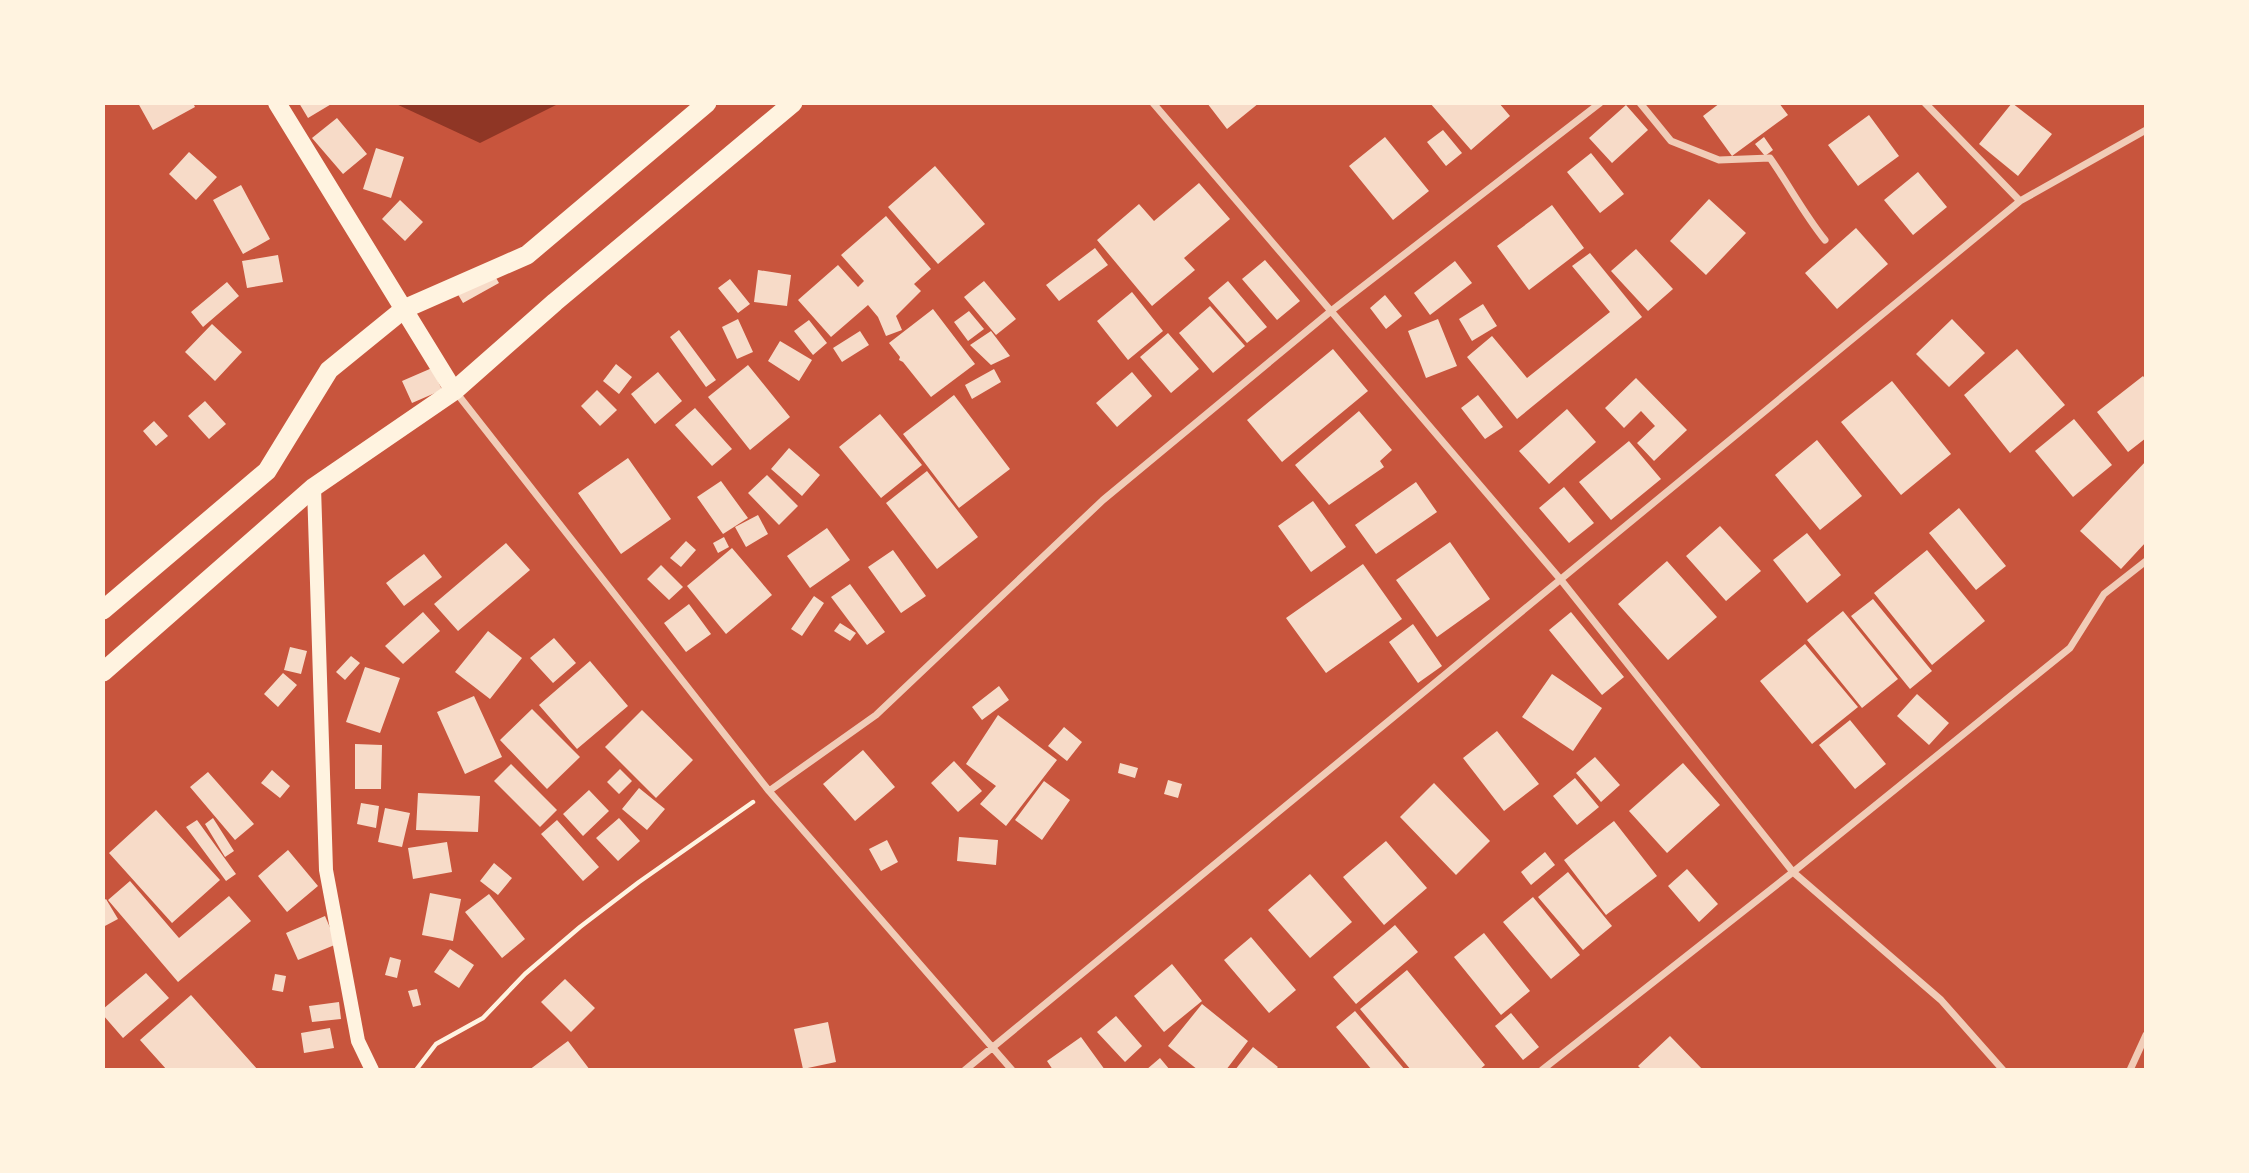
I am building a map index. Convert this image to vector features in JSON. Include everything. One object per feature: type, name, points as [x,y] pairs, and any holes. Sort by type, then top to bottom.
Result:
[{"type":"highway","points":[[103,610],[267,471],[329,369],[404,309],[527,255],[706,103]]},
{"type":"highway","points":[[103,672],[314,487],[454,391],[555,302],[793,103]]},
{"type":"main road","points":[[277,103],[454,391]]},
{"type":"main road","points":[[314,487],[326,870],[358,1041],[373,1070]]},
{"type":"street","points":[[1153,103],[1561,580],[1793,873],[1941,1000],[2003,1070]]},
{"type":"street","points":[[769,791],[876,715],[1103,500],[1331,311],[1600,103]]},
{"type":"street","points":[[1640,103],[1671,141],[1719,160],[1770,158],[1796,194],[1807,218],[1825,240]]},
{"type":"street","points":[[1925,103],[2020,201]]},
{"type":"street","points":[[965,1070],[2020,201],[2146,130]]},
{"type":"street","points":[[454,391],[769,791],[1012,1070]]},
{"type":"street","points":[[1542,1070],[1793,873],[2070,648],[2104,594],[2146,561]]},
{"type":"street","points":[[2130,1070],[2146,1034]]},
{"type":"path","points":[[416,1070],[436,1044],[483,1018],[525,974],[580,927],[661,866],[769,791]]},
{"type":"shaded area","points":[[394,103],[560,103],[480,143]]},
{"type":"building","points":[[138,103],[193,103],[195,107],[153,130]]},
{"type":"building","points":[[299,103],[333,103],[308,118]]},
{"type":"building","points":[[1207,103],[1259,103],[1227,129]]},
{"type":"building","points":[[1430,103],[1499,103],[1510,116],[1471,150]]},
{"type":"building","points":[[1720,103],[1779,103],[1788,115],[1732,156],[1703,116]]},
{"type":"building","points":[[2012,103],[2052,134],[2018,176],[1979,144]]},
{"type":"building","points":[[1626,105],[1648,130],[1612,163],[1589,138]]},
{"type":"building","points":[[1869,115],[1899,156],[1858,186],[1828,145]]},
{"type":"building","points":[[337,118],[367,154],[343,174],[312,138]]},
{"type":"building","points":[[1443,130],[1462,153],[1446,166],[1427,142]]},
{"type":"building","points":[[1385,137],[1429,191],[1393,220],[1349,166]]},
{"type":"building","points":[[1764,137],[1773,150],[1765,156],[1755,144]]},
{"type":"building","points":[[376,148],[404,157],[391,198],[363,189]]},
{"type":"building","points":[[189,152],[217,177],[196,200],[169,174]]},
{"type":"building","points":[[1591,153],[1624,194],[1600,213],[1567,172]]},
{"type":"building","points":[[935,166],[985,224],[938,264],[888,207]]},
{"type":"building","points":[[1918,172],[1947,207],[1913,235],[1884,200]]},
{"type":"building","points":[[1199,183],[1230,219],[1184,258],[1195,270],[1152,306],[1097,240],[1139,204],[1154,221]]},
{"type":"building","points":[[241,185],[270,239],[243,254],[213,200]]},
{"type":"building","points":[[1709,199],[1746,233],[1706,275],[1670,241]]},
{"type":"building","points":[[400,200],[423,222],[405,241],[382,219]]},
{"type":"building","points":[[1552,205],[1584,248],[1529,290],[1497,246]]},
{"type":"building","points":[[886,216],[931,269],[914,284],[921,291],[896,316],[902,330],[886,336],[878,317],[868,305],[831,337],[798,300],[838,265],[858,287],[864,281],[841,255]]},
{"type":"building","points":[[1856,228],[1888,264],[1837,309],[1805,273]]},
{"type":"building","points":[[1095,248],[1108,265],[1059,301],[1046,285]]},
{"type":"building","points":[[1636,249],[1673,289],[1648,311],[1611,271]]},
{"type":"building","points":[[1590,253],[1642,317],[1517,419],[1467,357],[1492,336],[1527,378],[1610,312],[1572,266]]},
{"type":"building","points":[[278,255],[283,282],[247,288],[242,261]]},
{"type":"building","points":[[1265,260],[1300,301],[1277,320],[1242,279]]},
{"type":"building","points":[[1455,261],[1472,283],[1430,315],[1414,293]]},
{"type":"building","points":[[758,270],[791,275],[787,306],[754,302]]},
{"type":"building","points":[[492,271],[499,283],[463,303],[456,291]]},
{"type":"building","points":[[730,279],[750,304],[738,313],[718,288]]},
{"type":"building","points":[[984,281],[1016,319],[996,335],[964,297]]},
{"type":"building","points":[[1228,281],[1267,327],[1247,343],[1208,298]]},
{"type":"building","points":[[227,282],[239,296],[203,327],[191,312]]},
{"type":"building","points":[[1132,292],[1163,331],[1128,360],[1097,321]]},
{"type":"building","points":[[1385,295],[1402,316],[1386,329],[1370,308]]},
{"type":"building","points":[[1483,304],[1497,326],[1472,341],[1459,319]]},
{"type":"building","points":[[1210,306],[1245,346],[1213,373],[1179,333]]},
{"type":"building","points":[[933,309],[975,364],[931,397],[899,360],[900,357],[889,343]]},
{"type":"building","points":[[969,311],[984,329],[968,341],[954,322]]},
{"type":"building","points":[[738,319],[753,352],[737,359],[722,327]]},
{"type":"building","points":[[1438,319],[1457,366],[1426,378],[1408,331]]},
{"type":"building","points":[[1952,319],[1985,353],[1949,387],[1916,354]]},
{"type":"building","points":[[809,320],[827,343],[813,355],[794,331]]},
{"type":"building","points":[[212,324],[242,352],[215,381],[185,352]]},
{"type":"building","points":[[679,330],[716,380],[706,387],[670,337]]},
{"type":"building","points":[[860,331],[869,345],[842,362],[833,348]]},
{"type":"building","points":[[991,331],[1010,356],[991,365],[970,345]]},
{"type":"building","points":[[1168,333],[1199,369],[1171,393],[1140,357]]},
{"type":"building","points":[[780,341],[812,360],[799,381],[768,361]]},
{"type":"building","points":[[1333,349],[1368,391],[1282,462],[1247,420]]},
{"type":"building","points":[[2017,349],[2065,405],[2010,453],[1964,395]]},
{"type":"building","points":[[616,364],[632,377],[619,394],[603,381]]},
{"type":"building","points":[[748,365],[790,417],[750,450],[708,397]]},
{"type":"building","points":[[432,368],[442,390],[412,403],[402,381]]},
{"type":"building","points":[[994,369],[1001,382],[972,399],[965,385]]},
{"type":"building","points":[[658,372],[682,401],[655,424],[631,394]]},
{"type":"building","points":[[1132,372],[1152,396],[1117,427],[1096,403]]},
{"type":"building","points":[[2143,376],[2146,380],[2146,438],[2128,452],[2097,412]]},
{"type":"building","points":[[1636,378],[1687,430],[1654,461],[1637,443],[1655,426],[1641,411],[1624,428],[1605,408]]},
{"type":"building","points":[[1892,381],[1951,454],[1901,495],[1841,422]]},
{"type":"building","points":[[597,390],[617,410],[600,426],[581,406]]},
{"type":"building","points":[[954,395],[1010,469],[959,508],[903,434]]},
{"type":"building","points":[[1478,395],[1503,427],[1485,439],[1461,408]]},
{"type":"building","points":[[205,401],[226,424],[209,439],[188,416]]},
{"type":"building","points":[[695,408],[732,449],[712,466],[675,425]]},
{"type":"building","points":[[1567,409],[1596,442],[1549,484],[1519,451]]},
{"type":"building","points":[[1359,411],[1392,450],[1380,461],[1384,467],[1329,505],[1295,465]]},
{"type":"building","points":[[880,414],[922,465],[881,498],[839,447]]},
{"type":"building","points":[[2074,419],[2112,465],[2073,497],[2035,451]]},
{"type":"building","points":[[154,421],[168,436],[156,446],[143,431]]},
{"type":"building","points":[[1817,440],[1862,496],[1820,530],[1775,475]]},
{"type":"building","points":[[1629,441],[1661,479],[1611,520],[1579,482]]},
{"type":"building","points":[[789,448],[820,475],[802,496],[771,469]]},
{"type":"building","points":[[628,458],[671,519],[621,554],[578,493]]},
{"type":"building","points":[[2146,461],[2146,542],[2121,569],[2080,531]]},
{"type":"building","points":[[927,471],[978,537],[937,569],[886,503]]},
{"type":"building","points":[[767,475],[798,506],[779,525],[748,493]]},
{"type":"building","points":[[721,481],[748,518],[723,534],[697,497]]},
{"type":"building","points":[[1416,482],[1437,512],[1376,554],[1355,525]]},
{"type":"building","points":[[1564,487],[1594,523],[1569,543],[1539,508]]},
{"type":"building","points":[[1313,501],[1346,547],[1311,572],[1278,526]]},
{"type":"building","points":[[1959,508],[2006,566],[1976,590],[1929,533]]},
{"type":"building","points":[[758,515],[768,534],[746,547],[735,527]]},
{"type":"building","points":[[1720,526],[1761,571],[1726,601],[1686,556]]},
{"type":"building","points":[[827,528],[850,560],[810,588],[787,556]]},
{"type":"building","points":[[1807,533],[1841,575],[1807,603],[1773,560]]},
{"type":"building","points":[[724,537],[729,547],[718,553],[713,543]]},
{"type":"building","points":[[686,541],[696,550],[681,567],[670,558]]},
{"type":"building","points":[[1450,542],[1490,599],[1437,637],[1396,580]]},
{"type":"building","points":[[506,543],[530,570],[458,631],[434,604]]},
{"type":"building","points":[[732,548],[772,595],[726,634],[687,586]]},
{"type":"building","points":[[893,550],[926,596],[901,613],[868,567]]},
{"type":"building","points":[[1927,550],[1985,621],[1932,665],[1874,593]]},
{"type":"building","points":[[424,554],[442,577],[404,606],[386,583]]},
{"type":"building","points":[[1667,561],[1717,617],[1668,660],[1618,604]]},
{"type":"building","points":[[1363,564],[1402,619],[1326,673],[1286,618]]},
{"type":"building","points":[[661,565],[683,587],[669,600],[647,579]]},
{"type":"building","points":[[850,584],[885,632],[867,645],[831,597]]},
{"type":"building","points":[[814,596],[824,603],[802,636],[791,629]]},
{"type":"building","points":[[1873,599],[1932,671],[1910,689],[1851,616]]},
{"type":"building","points":[[689,604],[711,634],[686,652],[664,623]]},
{"type":"building","points":[[1843,611],[1898,679],[1862,708],[1807,640]]},
{"type":"building","points":[[423,612],[440,631],[403,664],[385,646]]},
{"type":"building","points":[[1571,612],[1624,677],[1602,695],[1549,630]]},
{"type":"building","points":[[840,623],[856,633],[850,641],[834,631]]},
{"type":"building","points":[[1413,624],[1442,666],[1418,683],[1389,642]]},
{"type":"building","points":[[488,631],[522,658],[490,699],[455,672]]},
{"type":"building","points":[[554,638],[576,663],[553,683],[530,658]]},
{"type":"building","points":[[1805,644],[1858,707],[1812,744],[1760,681]]},
{"type":"building","points":[[290,647],[307,651],[301,674],[284,670]]},
{"type":"building","points":[[351,656],[360,663],[345,680],[336,672]]},
{"type":"building","points":[[590,661],[628,706],[577,749],[539,705]]},
{"type":"building","points":[[365,667],[400,678],[380,733],[346,722]]},
{"type":"building","points":[[283,673],[297,685],[278,707],[264,694]]},
{"type":"building","points":[[1552,674],[1602,708],[1573,751],[1522,717]]},
{"type":"building","points":[[999,686],[1009,700],[982,720],[972,707]]},
{"type":"building","points":[[1917,694],[1949,723],[1929,745],[1897,716]]},
{"type":"building","points":[[474,696],[502,757],[465,774],[437,712]]},
{"type":"building","points":[[532,709],[580,757],[547,789],[500,740]]},
{"type":"building","points":[[642,710],[693,760],[656,798],[605,747]]},
{"type":"building","points":[[998,715],[1057,760],[1006,826],[980,804],[996,786],[966,764]]},
{"type":"building","points":[[1850,720],[1886,764],[1855,789],[1819,745]]},
{"type":"building","points":[[1064,727],[1082,742],[1067,761],[1048,746]]},
{"type":"building","points":[[1497,731],[1539,784],[1504,811],[1463,758]]},
{"type":"building","points":[[355,744],[382,745],[381,789],[355,789]]},
{"type":"building","points":[[863,750],[895,787],[855,821],[823,784]]},
{"type":"building","points":[[1595,757],[1620,785],[1601,802],[1576,773]]},
{"type":"building","points":[[954,761],[982,791],[958,812],[931,783]]},
{"type":"building","points":[[1120,763],[1138,768],[1135,778],[1118,773]]},
{"type":"building","points":[[1683,763],[1720,805],[1667,853],[1629,811]]},
{"type":"building","points":[[511,764],[557,810],[540,827],[494,781]]},
{"type":"building","points":[[620,769],[632,781],[619,794],[607,782]]},
{"type":"building","points":[[272,770],[290,786],[280,798],[261,783]]},
{"type":"building","points":[[208,772],[254,824],[235,840],[190,787]]},
{"type":"building","points":[[1575,778],[1599,807],[1577,825],[1553,796]]},
{"type":"building","points":[[1168,780],[1182,784],[1178,798],[1164,794]]},
{"type":"building","points":[[1044,781],[1070,800],[1042,840],[1015,820]]},
{"type":"building","points":[[1434,783],[1490,841],[1456,875],[1400,817]]},
{"type":"building","points":[[639,788],[665,809],[647,830],[622,809]]},
{"type":"building","points":[[589,790],[609,811],[583,836],[563,814]]},
{"type":"building","points":[[418,793],[480,796],[478,832],[416,830]]},
{"type":"building","points":[[361,803],[379,806],[376,828],[357,824]]},
{"type":"building","points":[[385,808],[410,813],[402,847],[378,842]]},
{"type":"building","points":[[156,810],[220,880],[172,923],[109,853]]},
{"type":"building","points":[[213,818],[234,851],[225,857],[205,824]]},
{"type":"building","points":[[619,818],[640,841],[618,861],[596,838]]},
{"type":"building","points":[[197,820],[236,874],[226,881],[186,827]]},
{"type":"building","points":[[557,820],[599,867],[583,881],[541,834]]},
{"type":"building","points":[[1614,821],[1657,876],[1606,915],[1564,860]]},
{"type":"building","points":[[959,837],[998,840],[996,865],[957,861]]},
{"type":"building","points":[[887,840],[898,862],[881,871],[869,849]]},
{"type":"building","points":[[1386,841],[1427,888],[1384,925],[1343,877]]},
{"type":"building","points":[[447,842],[452,872],[413,879],[408,848]]},
{"type":"building","points":[[288,850],[318,886],[287,912],[258,876]]},
{"type":"building","points":[[1545,852],[1555,865],[1531,885],[1521,872]]},
{"type":"building","points":[[494,863],[512,878],[498,895],[480,881]]},
{"type":"building","points":[[1687,869],[1718,904],[1699,922],[1668,886]]},
{"type":"building","points":[[1568,872],[1612,926],[1583,950],[1538,897]]},
{"type":"building","points":[[1310,874],[1352,922],[1310,958],[1268,910]]},
{"type":"building","points":[[130,881],[179,938],[229,896],[251,921],[178,982],[108,900]]},
{"type":"building","points":[[430,893],[461,899],[453,941],[422,935]]},
{"type":"building","points":[[489,894],[525,939],[502,958],[465,912]]},
{"type":"building","points":[[1533,897],[1580,955],[1551,979],[1503,922]]},
{"type":"building","points":[[106,899],[118,919],[103,927],[103,901]]},
{"type":"building","points":[[325,916],[337,944],[298,960],[286,933]]},
{"type":"building","points":[[1395,925],[1418,952],[1356,1004],[1333,977]]},
{"type":"building","points":[[1484,933],[1530,991],[1501,1015],[1454,957]]},
{"type":"building","points":[[1251,937],[1296,990],[1269,1013],[1224,960]]},
{"type":"building","points":[[450,949],[474,965],[459,988],[434,972]]},
{"type":"building","points":[[390,957],[401,960],[397,978],[385,975]]},
{"type":"building","points":[[1172,964],[1202,1001],[1164,1032],[1134,996]]},
{"type":"building","points":[[1407,970],[1485,1065],[1479,1070],[1411,1070],[1360,1009]]},
{"type":"building","points":[[146,973],[169,998],[123,1038],[103,1015],[103,1009]]},
{"type":"building","points":[[275,974],[286,976],[283,992],[272,990]]},
{"type":"building","points":[[565,979],[595,1008],[571,1032],[541,1002]]},
{"type":"building","points":[[417,989],[421,1005],[413,1007],[408,991]]},
{"type":"building","points":[[191,995],[258,1070],[167,1070],[140,1040]]},
{"type":"building","points":[[339,1002],[341,1019],[312,1022],[309,1006]]},
{"type":"building","points":[[1202,1004],[1248,1041],[1226,1070],[1198,1070],[1168,1046]]},
{"type":"building","points":[[1355,1011],[1405,1070],[1372,1070],[1336,1027]]},
{"type":"building","points":[[1511,1013],[1539,1047],[1523,1060],[1495,1026]]},
{"type":"building","points":[[1116,1016],[1142,1046],[1125,1062],[1097,1032]]},
{"type":"building","points":[[828,1022],[836,1062],[803,1069],[794,1029]]},
{"type":"building","points":[[330,1028],[334,1048],[304,1053],[301,1033]]},
{"type":"building","points":[[1670,1036],[1703,1070],[1642,1070],[1638,1066]]},
{"type":"building","points":[[1081,1037],[1105,1070],[1053,1070],[1047,1061]]},
{"type":"building","points":[[568,1041],[590,1070],[529,1070]]},
{"type":"building","points":[[1253,1047],[1278,1067],[1275,1070],[1235,1070]]},
{"type":"building","points":[[1160,1058],[1170,1070],[1146,1070]]}]
